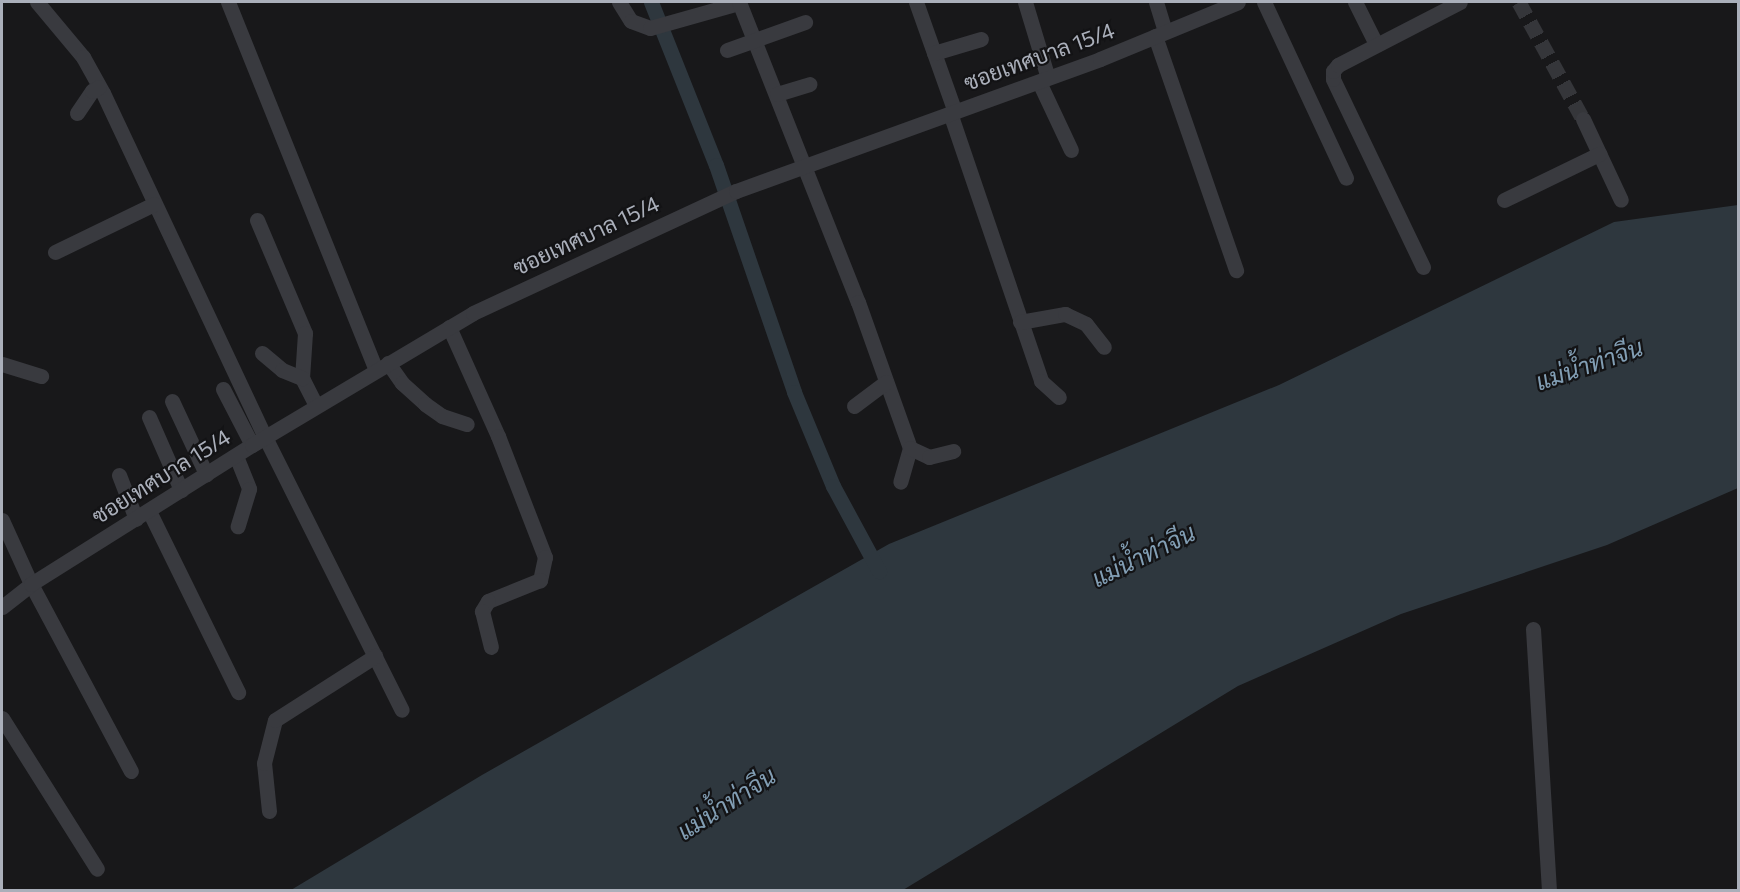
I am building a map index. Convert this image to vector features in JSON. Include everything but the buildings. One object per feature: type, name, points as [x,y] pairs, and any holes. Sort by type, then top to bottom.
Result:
[{"type":"street","points":[[37,2],[82,57],[99,87],[259,441],[402,710]]},
{"type":"street","points":[[228,2],[382,366],[442,416],[467,424]]},
{"type":"street","points":[[619,2],[631,21],[655,27],[739,2],[777,94],[910,447],[900,482]]},
{"type":"street","points":[[916,2],[1041,381],[1059,397]]},
{"type":"street","points":[[1025,2],[1044,80],[1071,150]]},
{"type":"street","points":[[1156,2],[1160,34],[1236,270]]},
{"type":"street","name":"ซอยเทศบาล 15/4","points":[[2,607],[31,584],[206,474],[449,327],[736,191],[1044,80],[1238,2]]},
{"type":"street","points":[[1264,2],[1346,178]]},
{"type":"street","points":[[1355,2],[1376,45]]},
{"type":"street","points":[[1423,267],[1333,80],[1338,65],[1460,2]]},
{"type":"street","points":[[727,50],[805,22]]},
{"type":"street","points":[[934,53],[981,39]]},
{"type":"street","points":[[777,94],[809,84]]},
{"type":"street","points":[[77,113],[99,87]]},
{"type":"street","points":[[1583,119],[1620,200]]},
{"type":"street","points":[[1504,200],[1599,154]]},
{"type":"street","points":[[56,252],[153,204]]},
{"type":"street","points":[[257,220],[305,333],[302,378],[316,406]]},
{"type":"street","points":[[1020,322],[1065,314],[1086,324],[1104,347]]},
{"type":"street","points":[[449,327],[498,436],[544,557],[540,580],[488,601],[482,611],[491,647]]},
{"type":"street","points":[[262,353],[282,370],[302,378]]},
{"type":"street","points":[[2,364],[42,376]]},
{"type":"street","points":[[854,406],[886,382]]},
{"type":"street","points":[[223,389],[259,441]]},
{"type":"street","points":[[172,401],[206,474]]},
{"type":"street","points":[[149,417],[181,490]]},
{"type":"street","points":[[910,447],[929,456],[953,451]]},
{"type":"street","points":[[236,456],[249,489],[238,526]]},
{"type":"street","points":[[119,475],[143,515],[238,692]]},
{"type":"street","points":[[2,520],[6,541],[131,771]]},
{"type":"street","points":[[1533,628],[1549,891]]},
{"type":"street","points":[[269,811],[264,764],[275,720],[375,656]]},
{"type":"street","points":[[2,718],[98,869]]},
{"type":"water","name":"แม่น้ำท่าจีน","points":[[1738,205],[1738,488],[1607,545],[1401,614],[1238,686],[903,890],[291,890],[482,775],[889,544],[1279,385],[1614,222]]},
{"type":"waterway","points":[[651,2],[716,165],[794,392],[833,486],[879,571]]},
{"type":"tunnel","points":[[1519,2],[1583,119]]}]
